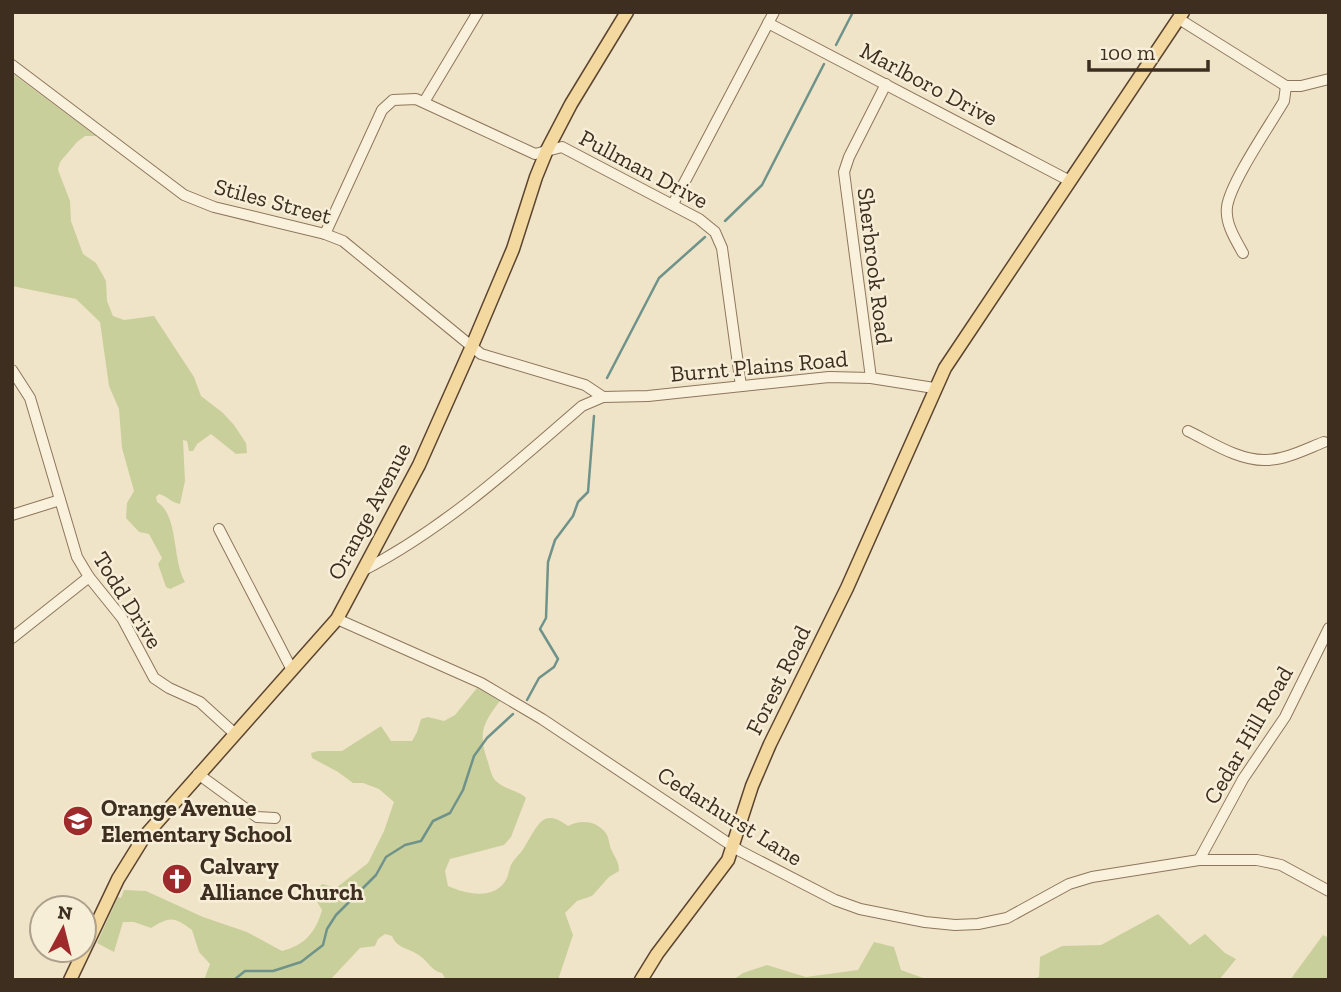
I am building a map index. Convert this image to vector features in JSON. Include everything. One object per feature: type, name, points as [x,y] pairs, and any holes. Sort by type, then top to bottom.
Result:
[{"type":"main road","name":"Orange Avenue","points":[[69,980],[136,848],[198,774],[337,619],[419,465],[513,250],[547,150],[571,104],[627,12]]},
{"type":"main road","points":[[934,387],[1181,16]]},
{"type":"main road","name":"Forest Road","points":[[641,980],[657,954],[728,860],[752,786],[770,744],[847,588],[934,387]]},
{"type":"street","points":[[424,102],[478,12]]},
{"type":"street","points":[[673,204],[774,12]]},
{"type":"street","points":[[1181,16],[1286,86],[1301,86],[1329,79]]},
{"type":"street","name":"Marlboro Drive","points":[[768,23],[1070,181]]},
{"type":"street","name":"Stiles Street","points":[[12,65],[150,172],[184,195],[214,207],[325,234],[354,249],[481,354],[585,385],[603,397]]},
{"type":"street","name":"Sherbrook Road","points":[[871,378],[844,172],[886,84]]},
{"type":"street","points":[[1242,253],[1230,230],[1226,209],[1232,190],[1284,101],[1286,86]]},
{"type":"street","name":"Pullman Drive","points":[[325,234],[384,107],[398,98],[424,102],[535,154],[562,147],[706,223],[718,239],[741,386]]},
{"type":"street","name":"Todd Drive","points":[[12,370],[30,398],[77,557],[89,578],[122,618],[154,678],[200,702],[234,733]]},
{"type":"street","name":"Burnt Plains Road","points":[[362,571],[380,562],[459,509],[582,406],[603,397],[648,397],[814,378],[871,378],[934,387]]},
{"type":"street","points":[[1188,431],[1255,460],[1288,456],[1326,438],[1329,453]]},
{"type":"street","points":[[12,515],[60,500]]},
{"type":"street","points":[[219,529],[292,670]]},
{"type":"street","points":[[12,638],[89,578]]},
{"type":"street","name":"Cedarhurst Lane","points":[[337,619],[481,683],[542,719],[733,847],[835,900],[860,909],[956,925],[978,924],[1007,918],[1069,884],[1092,877],[1199,860],[1247,859],[1281,865],[1329,891]]},
{"type":"street","name":"Cedar Hill Road","points":[[1199,860],[1243,779],[1285,717],[1329,628]]},
{"type":"street","points":[[198,774],[257,817],[275,818]]},
{"type":"green space","points":[[12,73],[96,136],[85,136],[77,142],[60,162],[58,170],[70,201],[71,221],[83,254],[96,263],[106,281],[107,301],[113,316],[124,320],[154,316],[194,377],[201,396],[223,413],[246,443],[247,453],[236,454],[211,434],[197,444],[193,451],[189,451],[187,441],[183,440],[185,481],[180,504],[159,494],[156,497],[169,517],[185,582],[170,589],[166,587],[158,564],[162,558],[149,534],[139,532],[126,518],[127,503],[134,491],[122,448],[119,409],[109,386],[100,322],[76,299],[12,286]]},
{"type":"green space","points":[[477,688],[500,701],[486,723],[483,736],[485,752],[495,780],[526,798],[511,837],[504,845],[450,859],[445,871],[448,886],[480,894],[496,890],[507,878],[512,863],[538,825],[547,818],[553,818],[568,826],[582,822],[592,823],[606,834],[619,871],[609,877],[592,896],[577,901],[565,913],[573,935],[558,980],[446,980],[442,973],[420,956],[400,946],[392,936],[385,934],[378,939],[375,946],[360,948],[330,980],[204,980],[210,964],[199,952],[192,930],[176,920],[151,928],[134,922],[123,922],[114,952],[98,944],[118,897],[121,898],[124,890],[146,891],[203,917],[247,932],[282,951],[297,945],[313,931],[322,910],[313,895],[322,884],[336,888],[368,863],[384,831],[394,802],[379,789],[363,783],[353,783],[312,758],[311,753],[342,751],[381,726],[391,741],[412,741],[421,719],[428,717],[444,721],[455,715]]},
{"type":"green space","points":[[1158,914],[1190,945],[1205,934],[1225,953],[1236,959],[1219,980],[1029,980],[1039,977],[1040,957],[1062,946],[1101,945]]},
{"type":"green space","points":[[1323,935],[1329,938],[1329,980],[1290,980]]},
{"type":"green space","points":[[874,942],[894,947],[901,970],[926,979],[987,980],[733,980],[743,973],[767,965],[806,977],[858,970]]},
{"type":"waterway","points":[[836,45],[853,12]]},
{"type":"waterway","points":[[725,221],[762,185],[824,64]]},
{"type":"waterway","points":[[607,378],[659,278],[705,237]]},
{"type":"waterway","points":[[527,700],[539,678],[554,667],[558,659],[540,629],[546,618],[548,562],[555,540],[573,516],[578,502],[588,492],[594,416]]},
{"type":"waterway","points":[[234,980],[245,971],[273,971],[301,962],[323,945],[327,929],[336,915],[376,875],[386,857],[405,845],[421,841],[433,821],[450,813],[463,790],[474,756],[487,738],[513,714]]},
{"type":"place","name":"Orange Avenue Elementary School","points":[[78,821]]},
{"type":"place","name":"Calvary Alliance Church","points":[[177,879]]}]
